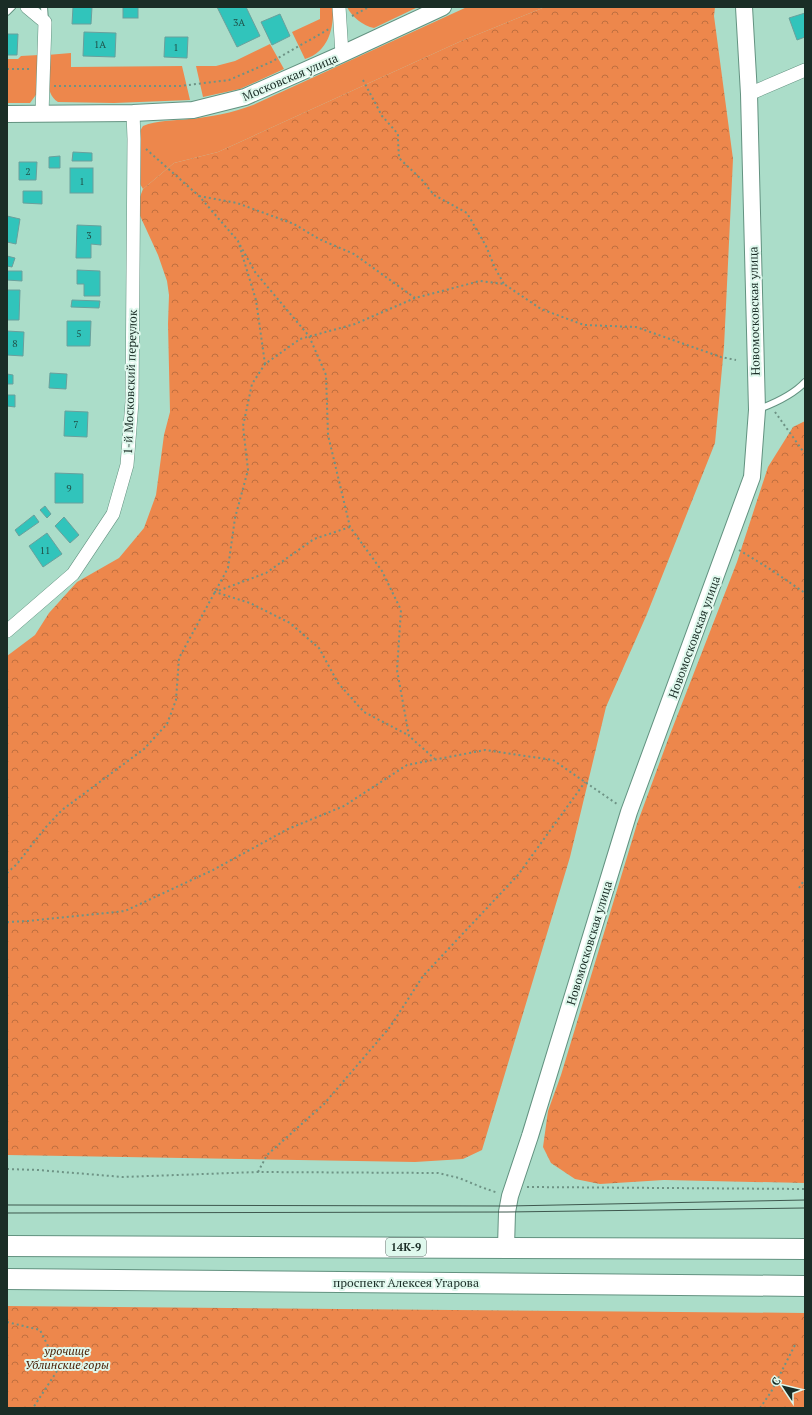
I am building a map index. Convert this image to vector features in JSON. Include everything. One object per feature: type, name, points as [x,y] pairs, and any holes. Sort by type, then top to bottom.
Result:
[{"type":"main road","name":"14К-9","points":[[7,1246],[805,1249]]},
{"type":"main road","name":"проспект Алексея Угарова","points":[[7,1279],[805,1286]]},
{"type":"street","points":[[27,7],[45,22],[42,114]]},
{"type":"street","points":[[339,7],[342,54]]},
{"type":"street","name":"Московская улица","points":[[7,114],[133,113],[193,110],[245,97],[443,7]]},
{"type":"street","name":"Новомосковская улица","points":[[506,1247],[507,1212],[512,1192],[629,812],[752,477],[763,407],[744,7]]},
{"type":"street","points":[[749,94],[805,70]]},
{"type":"street","name":"1-й Московский переулок","points":[[7,631],[73,574],[113,514],[127,465],[132,402],[133,113]]},
{"type":"lane","points":[[7,12],[12,7]]},
{"type":"lane","points":[[44,7],[45,22]]},
{"type":"lane","points":[[763,407],[796,391],[805,382]]},
{"type":"path","points":[[43,85],[180,86],[228,80],[272,62],[368,7]]},
{"type":"path","points":[[7,69],[43,69]]},
{"type":"path","points":[[363,80],[382,116],[398,134],[400,158],[422,180],[434,195],[467,213],[486,246],[494,268],[504,284],[541,309],[584,325],[636,327],[721,357],[736,360]]},
{"type":"path","points":[[134,139],[199,196],[238,241],[255,272],[309,336],[326,374],[328,436],[350,527],[382,571],[401,610],[397,670],[409,736]]},
{"type":"path","points":[[199,196],[237,203],[294,224],[319,239],[354,254],[415,298]]},
{"type":"path","points":[[238,241],[256,300],[265,364]]},
{"type":"path","points":[[7,873],[17,864],[45,828],[62,810],[144,748],[167,724],[176,700],[179,658],[228,568],[235,518],[248,470],[243,426],[252,384],[265,364],[300,339],[355,324],[415,298],[480,281],[504,284]]},
{"type":"path","points":[[763,407],[805,454]]},
{"type":"path","points":[[214,592],[266,573],[314,539],[350,527]]},
{"type":"path","points":[[727,545],[738,549],[805,593]]},
{"type":"path","points":[[214,592],[250,603],[290,623],[319,648],[338,683],[364,712],[409,736],[434,759]]},
{"type":"path","points":[[7,922],[125,911],[213,870],[288,829],[344,806],[407,765],[434,759],[485,750],[553,760],[629,812]]},
{"type":"path","points":[[258,1172],[267,1155],[324,1104],[390,1027],[423,976],[518,875],[585,782]]},
{"type":"path","points":[[799,888],[805,879]]},
{"type":"path","points":[[7,1169],[38,1170],[123,1178],[258,1172],[438,1173],[458,1178],[481,1187],[512,1192],[670,1189],[805,1189]]},
{"type":"path","points":[[7,1322],[40,1330],[60,1368],[33,1408]]},
{"type":"path","points":[[760,1408],[771,1392],[796,1343]]},
{"type":"green space","points":[[320,7],[333,7],[331,31],[328,39],[319,51],[313,56],[305,59],[292,32],[320,19]]},
{"type":"green space","points":[[347,7],[418,7],[374,28],[358,20]]},
{"type":"green space","points":[[467,7],[545,7],[459,42],[218,152],[174,163],[143,189],[136,177],[137,136],[143,126],[159,122],[213,116],[253,105]]},
{"type":"green space","points":[[545,7],[715,7],[714,16],[733,159],[724,347],[715,443],[647,614],[606,707],[570,857],[482,1150],[463,1159],[415,1162],[7,1155],[7,656],[35,635],[49,613],[77,582],[119,558],[144,528],[156,495],[164,435],[170,412],[168,324],[169,295],[167,281],[158,255],[136,207],[143,189],[174,163],[218,152],[459,42]]},
{"type":"green space","points":[[270,44],[284,69],[240,89],[203,97],[196,66],[216,66],[235,61]]},
{"type":"green space","points":[[71,53],[71,67],[182,66],[190,100],[114,103],[58,102],[51,93],[49,87],[47,75],[47,55]]},
{"type":"green space","points":[[39,55],[38,92],[30,103],[7,103],[7,59],[18,59],[21,56]]},
{"type":"green space","points":[[805,421],[805,1183],[664,1180],[600,1184],[575,1179],[551,1163],[543,1147],[548,1111],[561,1075],[637,824],[737,562],[768,467],[793,427]]},
{"type":"green space","name":"урочище Ублинские горы","points":[[7,1306],[805,1313],[805,1408],[7,1408]]},
{"type":"building","points":[[73,7],[92,7],[91,24],[72,24]]},
{"type":"building","points":[[123,7],[138,7],[138,18],[123,18]]},
{"type":"building","points":[[217,7],[246,7],[260,36],[237,47]]},
{"type":"building","points":[[805,13],[805,37],[797,40],[789,18]]},
{"type":"building","points":[[280,14],[290,36],[272,45],[261,22]]},
{"type":"building","points":[[84,32],[116,33],[115,57],[83,56]]},
{"type":"building","points":[[7,34],[18,34],[17,55],[7,55]]},
{"type":"building","points":[[165,37],[188,37],[187,58],[164,57]]},
{"type":"building","points":[[73,152],[92,153],[92,161],[72,161]]},
{"type":"building","points":[[60,156],[60,168],[49,168],[49,157]]},
{"type":"building","points":[[19,162],[37,162],[36,180],[19,180]]},
{"type":"building","points":[[70,168],[93,168],[93,193],[70,193]]},
{"type":"building","points":[[23,191],[42,191],[42,204],[23,203]]},
{"type":"building","points":[[7,216],[20,219],[16,244],[7,242]]},
{"type":"building","points":[[77,225],[101,226],[101,245],[91,244],[91,258],[76,258]]},
{"type":"building","points":[[7,256],[15,258],[12,267],[7,266]]},
{"type":"building","points":[[77,270],[100,271],[100,296],[84,296],[84,284],[77,284]]},
{"type":"building","points":[[7,271],[22,271],[22,281],[7,280]]},
{"type":"building","points":[[7,290],[20,290],[19,320],[7,320]]},
{"type":"building","points":[[72,300],[100,301],[99,308],[71,307]]},
{"type":"building","points":[[67,321],[91,321],[90,346],[67,346]]},
{"type":"building","points":[[7,331],[24,332],[23,356],[7,355]]},
{"type":"building","points":[[50,373],[67,374],[66,389],[49,388]]},
{"type":"building","points":[[7,374],[13,375],[13,384],[7,384]]},
{"type":"building","points":[[7,395],[15,395],[15,407],[7,406]]},
{"type":"building","points":[[65,411],[88,412],[87,437],[64,436]]},
{"type":"building","points":[[55,473],[83,474],[83,503],[55,503]]},
{"type":"building","points":[[45,506],[51,514],[47,518],[40,510]]},
{"type":"building","points":[[34,515],[39,522],[19,536],[15,530]]},
{"type":"building","points":[[64,517],[79,535],[70,543],[55,526]]},
{"type":"building","points":[[47,533],[62,554],[43,567],[29,546]]},
{"type":"tram line","points":[[7,1205],[509,1206],[805,1200]]},
{"type":"tram line","points":[[7,1213],[507,1212],[805,1208]]}]
